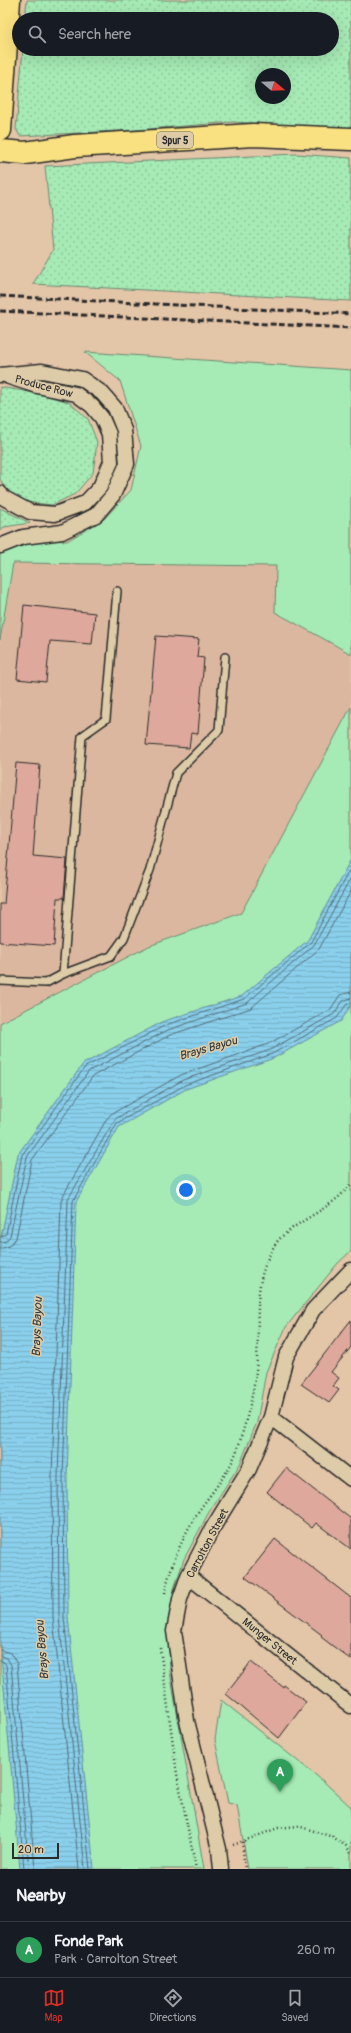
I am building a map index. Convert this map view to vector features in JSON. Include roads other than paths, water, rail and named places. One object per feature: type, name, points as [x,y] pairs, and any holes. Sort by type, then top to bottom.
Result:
[{"type":"main road","points":[[0,130],[9,0]]},
{"type":"main road","name":"Spur 5","points":[[0,151],[25,153],[76,146],[253,135],[351,139]]},
{"type":"street","name":"Produce Row","points":[[0,546],[23,537],[62,532],[96,515],[113,495],[127,464],[124,430],[115,408],[102,393],[82,378],[42,371],[3,376]]},
{"type":"street","name":"Produce Row","points":[[0,493],[4,498],[30,512],[55,514],[85,503],[100,487],[111,462],[109,434],[102,418],[92,406],[76,394],[37,386],[3,376]]},
{"type":"street","name":"Carrolton Street","points":[[221,1869],[219,1849],[186,1722],[174,1631],[180,1599],[188,1576],[212,1529],[249,1469],[271,1417],[286,1357],[313,1310],[351,1270]]},
{"type":"street","points":[[271,1417],[351,1479]]},
{"type":"street","name":"Munger Street","points":[[188,1576],[351,1706]]},
{"type":"lane","points":[[63,974],[82,736],[106,720],[117,591]]},
{"type":"lane","points":[[0,981],[46,983],[63,974],[111,956],[124,938],[150,870],[176,773],[219,730],[225,657]]},
{"type":"water","name":"Brays Bayou","points":[[351,859],[351,1005],[341,1021],[274,1058],[186,1089],[119,1127],[76,1202],[67,1477],[68,1617],[94,1869],[20,1869],[0,1643],[0,1242],[18,1154],[83,1064],[164,1021],[242,996],[308,940]]},
{"type":"railway","points":[[0,296],[351,314]]},
{"type":"railway","points":[[0,311],[351,328]]},
{"type":"place","name":"Fonde Park","points":[[280,1792]]}]
